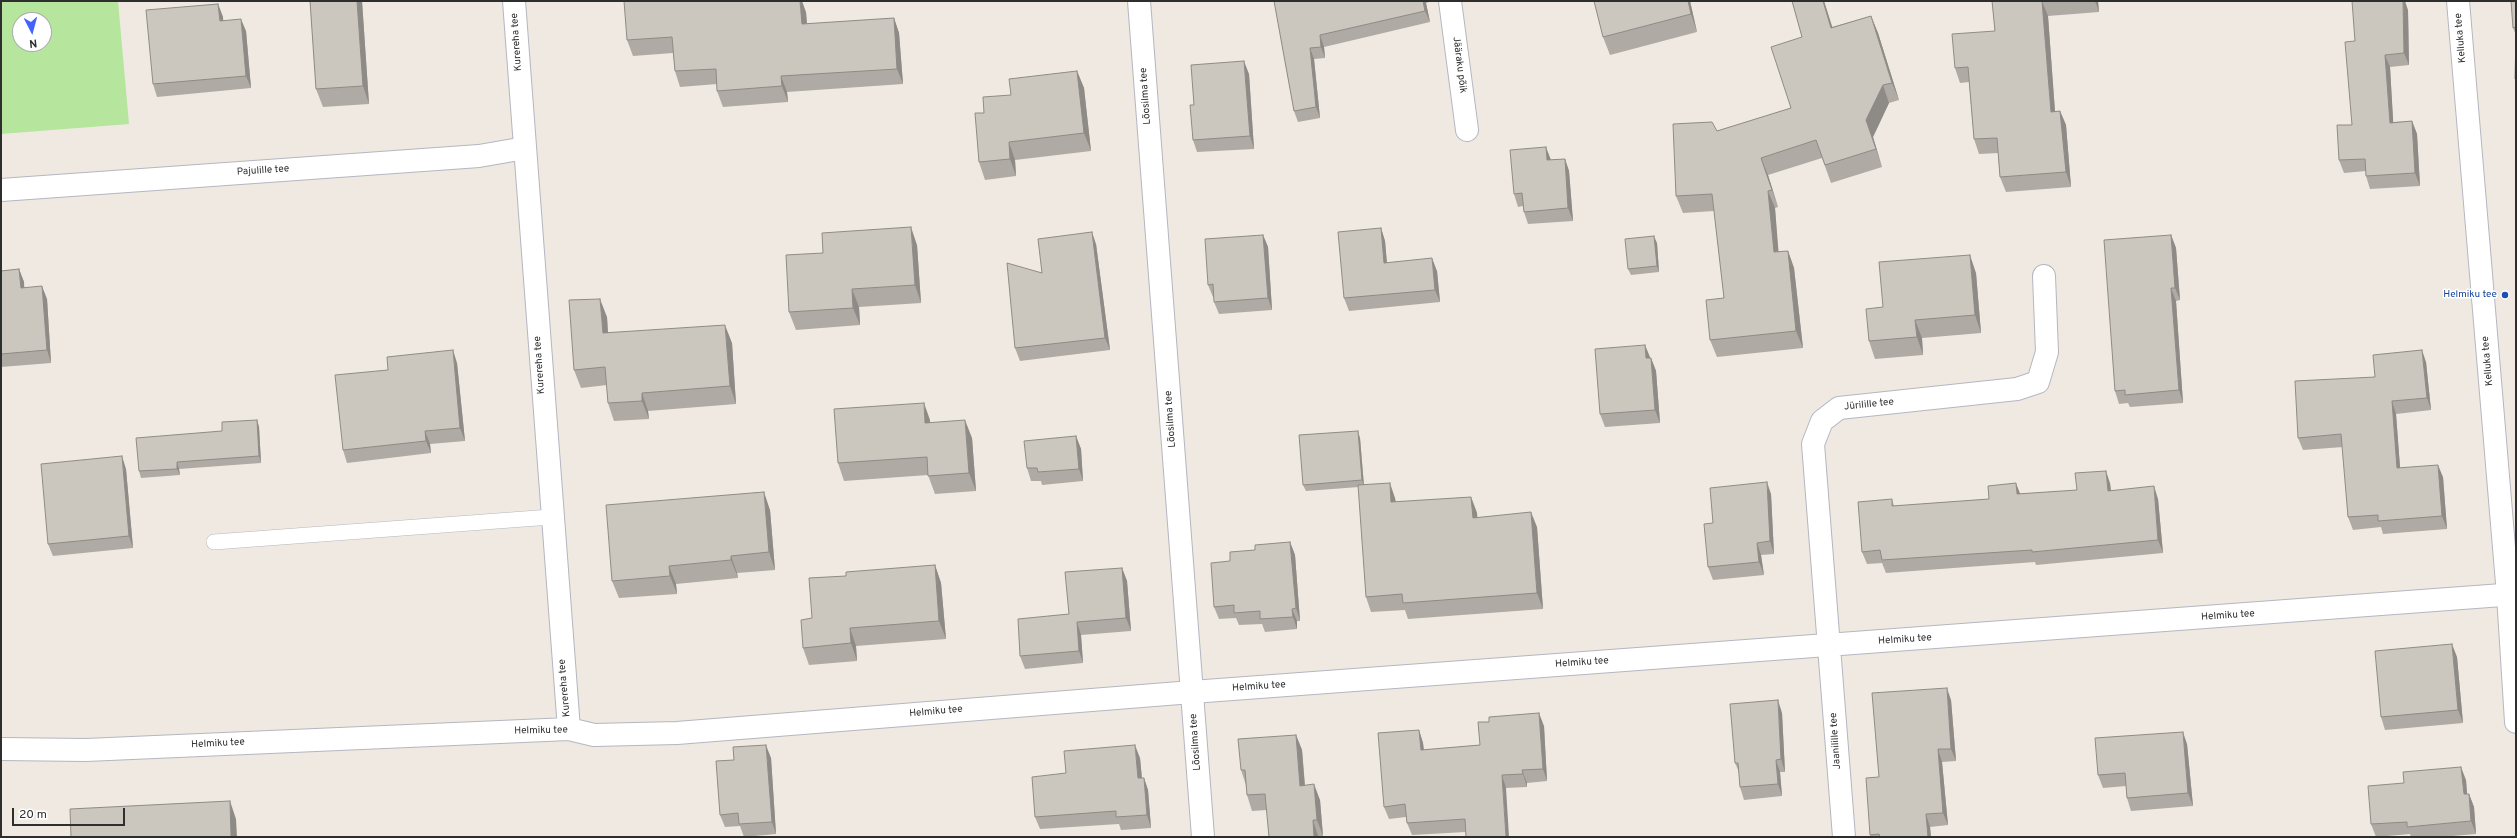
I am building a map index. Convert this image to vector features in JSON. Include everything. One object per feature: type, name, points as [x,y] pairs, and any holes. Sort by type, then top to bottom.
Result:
[{"type":"street","name":"Kurereha tee","points":[[514,1],[551,517],[569,729]]},
{"type":"street","name":"Lõosilma tee","points":[[1139,1],[1203,837]]},
{"type":"street","name":"Jääraku põik","points":[[1450,1],[1467,130]]},
{"type":"street","name":"Kelluka tee","points":[[2458,1],[2512,594],[2516,722]]},
{"type":"street","name":"Pajulille tee","points":[[1,190],[479,156],[525,148]]},
{"type":"street","name":"Jürilille tee","points":[[1829,646],[1813,444],[1822,421],[1839,408],[2017,389],[2038,382],[2048,352],[2044,276]]},
{"type":"street","name":"Helmiku tee","points":[[1,750],[86,750],[569,729],[594,735],[677,733],[1192,692],[1829,646],[2512,594]]},
{"type":"street","name":"Jaanilille tee","points":[[1829,646],[1844,837]]},
{"type":"lane","points":[[214,542],[551,517]]},
{"type":"green space","points":[[1,1],[118,1],[129,124],[1,134]]},
{"type":"building","points":[[310,1],[357,1],[363,86],[316,89]]},
{"type":"building","points":[[624,1],[800,1],[802,24],[894,18],[897,69],[781,76],[782,86],[717,91],[716,69],[675,71],[672,37],[627,40]]},
{"type":"building","points":[[1274,1],[1423,1],[1425,11],[1320,35],[1321,47],[1310,48],[1316,107],[1294,111]]},
{"type":"building","points":[[1594,1],[1688,1],[1691,14],[1603,37]]},
{"type":"building","points":[[1792,1],[1823,1],[1831,28],[1871,16],[1892,83],[1883,85],[1866,120],[1876,149],[1825,165],[1816,140],[1761,158],[1772,190],[1768,191],[1774,252],[1788,251],[1796,331],[1710,340],[1706,300],[1724,298],[1712,194],[1676,196],[1673,124],[1712,122],[1717,131],[1791,108],[1771,47],[1802,37]]},
{"type":"building","points":[[1992,1],[2042,1],[2051,112],[2060,111],[2066,172],[2000,177],[1997,138],[1974,139],[1968,67],[1955,68],[1952,34],[1995,31]]},
{"type":"building","points":[[2352,1],[2403,1],[2404,53],[2385,55],[2390,123],[2412,121],[2415,173],[2366,176],[2365,159],[2339,160],[2337,125],[2352,125],[2345,42],[2355,41]]},
{"type":"building","points":[[2511,1],[2516,1],[2516,27],[2513,28]]},
{"type":"building","points":[[218,4],[220,21],[241,19],[246,76],[153,84],[146,10]]},
{"type":"building","points":[[2516,33],[2516,78],[2515,79]]},
{"type":"building","points":[[1244,61],[1250,136],[1193,140],[1190,105],[1194,105],[1191,65]]},
{"type":"building","points":[[1077,71],[1084,133],[1009,142],[1010,159],[979,162],[975,113],[984,113],[983,97],[1011,95],[1009,79]]},
{"type":"building","points":[[1546,147],[1547,160],[1565,159],[1568,208],[1524,212],[1522,193],[1514,194],[1510,150]]},
{"type":"building","points":[[911,227],[915,285],[852,289],[853,308],[789,312],[786,255],[823,253],[822,233]]},
{"type":"building","points":[[1381,228],[1384,263],[1432,258],[1435,290],[1344,298],[1338,232]]},
{"type":"building","points":[[1092,232],[1105,338],[1015,348],[1007,263],[1042,273],[1038,239]]},
{"type":"building","points":[[1263,235],[1268,298],[1214,302],[1213,284],[1208,285],[1205,239]]},
{"type":"building","points":[[2171,235],[2175,288],[2171,288],[2179,390],[2125,395],[2125,390],[2115,391],[2104,240]]},
{"type":"building","points":[[1654,236],[1657,266],[1628,269],[1625,239]]},
{"type":"building","points":[[1970,255],[1975,315],[1915,320],[1917,337],[1869,341],[1866,309],[1883,307],[1879,262]]},
{"type":"building","points":[[19,269],[21,288],[42,286],[47,350],[1,354],[1,271]]},
{"type":"building","points":[[600,299],[603,333],[725,325],[730,386],[642,393],[642,401],[608,403],[605,367],[574,370],[569,300]]},
{"type":"building","points":[[1645,345],[1646,358],[1651,358],[1655,410],[1600,414],[1595,349]]},
{"type":"building","points":[[453,350],[460,428],[425,431],[426,441],[343,450],[335,375],[388,370],[387,357]]},
{"type":"building","points":[[2422,350],[2427,398],[2392,401],[2397,468],[2438,465],[2442,516],[2378,521],[2378,515],[2348,517],[2341,434],[2298,438],[2295,381],[2375,377],[2373,355]]},
{"type":"building","points":[[924,403],[925,423],[965,420],[969,473],[928,476],[927,457],[838,463],[834,409]]},
{"type":"building","points":[[257,420],[259,456],[177,462],[177,469],[139,471],[136,438],[222,431],[222,422]]},
{"type":"building","points":[[1358,431],[1362,480],[1303,485],[1299,435]]},
{"type":"building","points":[[1076,436],[1079,469],[1038,472],[1037,468],[1027,468],[1024,441]]},
{"type":"building","points":[[122,456],[129,536],[48,544],[41,464]]},
{"type":"building","points":[[2106,471],[2108,491],[2154,486],[2158,540],[2032,552],[2032,550],[1882,560],[1880,550],[1862,552],[1858,502],[1892,499],[1892,506],[1989,499],[1988,486],[2016,483],[2017,494],[2077,490],[2075,473]]},
{"type":"building","points":[[1767,482],[1770,541],[1757,543],[1759,562],[1708,567],[1704,524],[1713,523],[1710,488]]},
{"type":"building","points":[[1390,483],[1391,502],[1471,497],[1473,518],[1531,512],[1537,593],[1403,603],[1402,594],[1366,597],[1358,485]]},
{"type":"building","points":[[764,492],[769,552],[731,556],[731,560],[669,566],[670,576],[612,581],[606,505]]},
{"type":"building","points":[[1290,542],[1296,608],[1292,609],[1293,617],[1260,619],[1260,611],[1234,613],[1234,605],[1214,607],[1211,563],[1230,561],[1230,552],[1255,550],[1255,545]]},
{"type":"building","points":[[935,565],[939,621],[850,628],[851,643],[803,648],[801,620],[812,618],[809,578],[846,576],[846,572]]},
{"type":"building","points":[[1122,568],[1126,618],[1077,622],[1079,651],[1020,656],[1018,619],[1069,614],[1065,572]]},
{"type":"building","points":[[2452,644],[2458,710],[2381,717],[2375,651]]},
{"type":"building","points":[[1947,688],[1951,749],[1938,749],[1943,813],[1926,814],[1928,837],[1880,837],[1879,834],[1870,835],[1866,778],[1879,777],[1872,693]]},
{"type":"building","points":[[1778,700],[1781,759],[1776,760],[1778,784],[1740,787],[1738,763],[1735,763],[1730,704]]},
{"type":"building","points":[[1539,713],[1543,769],[1522,770],[1523,774],[1502,775],[1506,837],[1466,837],[1465,819],[1407,823],[1405,804],[1384,807],[1378,733],[1419,730],[1421,750],[1480,745],[1478,722],[1489,722],[1489,717]]},
{"type":"building","points":[[2183,732],[2188,793],[2127,798],[2125,773],[2098,775],[2095,738]]},
{"type":"building","points":[[1296,735],[1300,786],[1314,784],[1317,820],[1313,820],[1314,837],[1269,837],[1265,794],[1247,795],[1245,770],[1241,770],[1238,739]]},
{"type":"building","points":[[766,745],[772,822],[739,824],[738,813],[720,815],[716,761],[734,760],[733,747]]},
{"type":"building","points":[[1135,745],[1138,778],[1144,778],[1147,815],[1116,817],[1116,811],[1035,817],[1032,777],[1066,773],[1064,751]]},
{"type":"building","points":[[2461,767],[2464,794],[2469,794],[2471,821],[2407,827],[2407,822],[2371,824],[2368,786],[2404,783],[2403,772]]},
{"type":"building","points":[[230,801],[231,837],[71,837],[70,809]]},
{"type":"place","name":"Helmiku tee","points":[[2505,295]]}]
